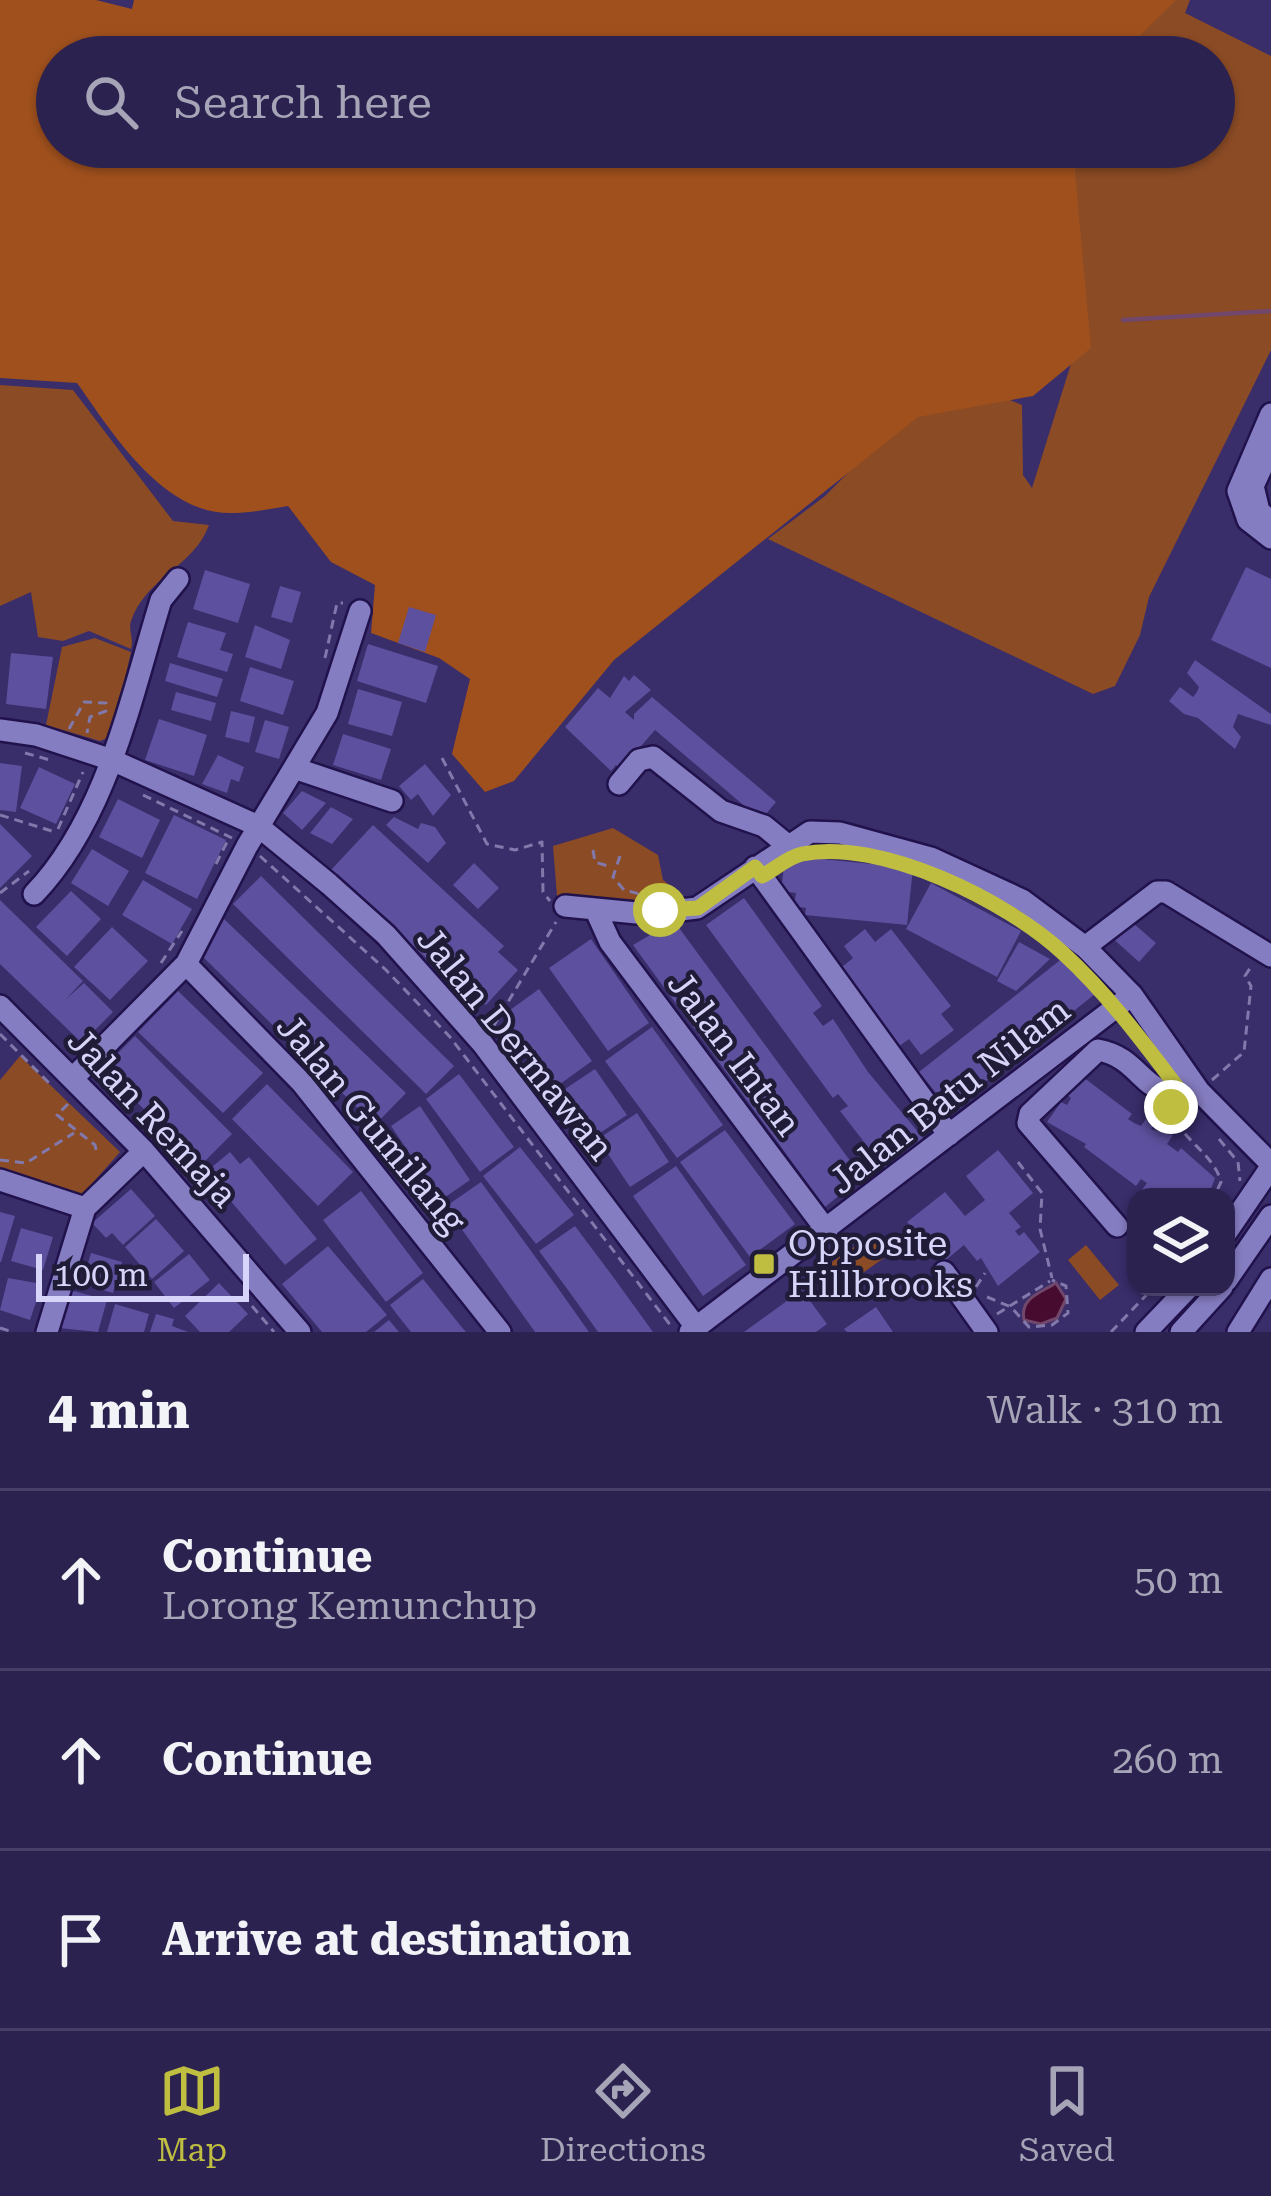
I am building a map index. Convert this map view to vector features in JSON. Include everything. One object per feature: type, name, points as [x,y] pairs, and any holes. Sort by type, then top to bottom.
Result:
[{"type":"street","points":[[1271,414],[1238,491],[1248,520],[1271,538]]},
{"type":"street","points":[[1271,448],[1252,486],[1259,511],[1271,522]]},
{"type":"street","points":[[34,894],[66,850],[114,753],[160,600],[178,579]]},
{"type":"street","points":[[75,1076],[185,964],[244,836],[327,713],[359,610]]},
{"type":"street","name":"Jalan Dermawan","points":[[0,730],[114,753],[386,935],[482,1043],[686,1328]]},
{"type":"street","points":[[619,784],[639,760],[653,757],[722,811],[764,826],[792,849]]},
{"type":"street","points":[[294,768],[392,801]]},
{"type":"street","points":[[558,905],[664,913],[698,908],[755,867],[825,831],[931,858],[1022,900],[1085,947],[1124,1001],[1168,1046],[1191,1093],[1271,1165],[1235,1219]]},
{"type":"street","points":[[755,867],[949,1135]]},
{"type":"street","points":[[1085,947],[1157,892],[1166,892],[1265,955]]},
{"type":"street","name":"Jalan Intan","points":[[596,911],[610,942],[827,1231]]},
{"type":"street","name":"Jalan Gumilang","points":[[185,964],[302,1083],[500,1332]]},
{"type":"street","name":"Jalan Batu Nilam","points":[[686,1328],[827,1231],[1124,1001]]},
{"type":"street","name":"Jalan Remaja","points":[[0,1006],[75,1076],[300,1332]]},
{"type":"street","points":[[1141,1074],[1168,1046]]},
{"type":"street","points":[[1117,1226],[1028,1119],[1098,1050],[1118,1056],[1162,1094],[1191,1093]]},
{"type":"street","points":[[46,1332],[85,1208],[144,1151]]},
{"type":"street","points":[[0,1180],[85,1208]]},
{"type":"street","points":[[1235,1268],[1271,1216]]},
{"type":"street","points":[[944,1272],[987,1332]]},
{"type":"street","points":[[1238,1332],[1271,1279]]},
{"type":"street","points":[[1146,1332],[1180,1296]]},
{"type":"street","points":[[1180,1332],[1213,1296]]},
{"type":"path","points":[[322,668],[337,602]]},
{"type":"path","points":[[66,735],[90,699],[107,707],[90,717],[86,733],[114,753]]},
{"type":"path","points":[[18,751],[55,761]]},
{"type":"path","points":[[442,758],[487,844],[515,850],[542,842],[544,892],[558,905],[482,1043]]},
{"type":"path","points":[[49,845],[83,770],[69,766]]},
{"type":"path","points":[[133,790],[244,836],[386,970],[450,1037],[686,1328]]},
{"type":"path","points":[[0,814],[57,833]]},
{"type":"path","points":[[210,877],[244,836]]},
{"type":"path","points":[[792,849],[860,857]]},
{"type":"path","points":[[593,850],[595,862],[612,867],[624,890],[639,893],[664,913]]},
{"type":"path","points":[[612,867],[620,856]]},
{"type":"path","points":[[0,893],[33,868]]},
{"type":"path","points":[[156,968],[190,916]]},
{"type":"path","points":[[1061,951],[1124,1001]]},
{"type":"path","points":[[1218,1188],[1219,1171],[1197,1152],[1169,1111],[1244,1052],[1251,986],[1245,976],[1265,955]]},
{"type":"path","points":[[69,1102],[57,1115],[95,1145],[97,1154]]},
{"type":"path","points":[[1213,1131],[1243,1172],[1235,1188]]},
{"type":"path","points":[[0,1160],[26,1163],[74,1132]]},
{"type":"path","points":[[1018,1162],[1042,1193],[1040,1229],[1052,1280]]},
{"type":"path","points":[[985,1273],[977,1292],[1011,1306],[1029,1327],[1060,1321],[1071,1297],[1066,1286],[1052,1280]]},
{"type":"path","points":[[1011,1306],[1052,1280]]},
{"type":"path","points":[[1111,1332],[1145,1296]]},
{"type":"path","points":[[0,1328],[13,1332]]},
{"type":"shaded area","points":[[0,0],[96,0],[132,9],[134,0],[1176,0],[1139,36],[36,36],[36,168],[1076,168],[1091,348],[1033,396],[918,417],[614,660],[514,781],[485,792],[452,754],[470,679],[439,658],[371,633],[375,585],[331,562],[288,506],[231,513],[206,510],[183,500],[141,467],[77,383],[0,378]]},
{"type":"shaded area","points":[[1067,0],[1190,0],[1185,13],[1231,36],[1048,36]]},
{"type":"shaded area","points":[[1235,38],[1271,56],[1271,350],[1149,597],[1140,635],[1115,686],[1093,694],[768,539],[825,496],[946,374],[1022,405],[1023,475],[1032,488],[1075,351],[1020,168],[1235,168]]},
{"type":"shaded area","points":[[0,385],[73,390],[173,521],[209,525],[193,552],[138,606],[130,624],[131,649],[89,631],[63,641],[38,637],[31,592],[0,606]]},
{"type":"shaded area","points":[[95,638],[131,652],[112,736],[100,741],[46,725],[62,647]]},
{"type":"shaded area","points":[[613,828],[658,855],[663,880],[675,889],[679,905],[557,896],[553,846]]},
{"type":"shaded area","points":[[20,1056],[120,1152],[82,1195],[0,1170],[0,1080]]},
{"type":"shaded area","points":[[873,1234],[888,1255],[836,1292],[820,1270]]},
{"type":"shaded area","points":[[1086,1245],[1119,1285],[1100,1300],[1068,1260]]},
{"type":"shaded area","points":[[1056,1283],[1066,1299],[1057,1318],[1041,1324],[1024,1320],[1028,1301]]},
{"type":"building","points":[[1246,567],[1271,579],[1271,668],[1211,640]]},
{"type":"building","points":[[205,570],[250,584],[238,623],[193,609]]},
{"type":"building","points":[[280,586],[301,592],[292,623],[271,617]]},
{"type":"building","points":[[409,607],[436,615],[425,652],[398,643]]},
{"type":"building","points":[[188,622],[226,633],[220,650],[233,654],[227,672],[177,657]]},
{"type":"building","points":[[255,625],[290,640],[281,669],[245,657]]},
{"type":"building","points":[[368,644],[438,666],[426,703],[357,681]]},
{"type":"building","points":[[11,653],[53,657],[46,709],[6,704]]},
{"type":"building","points":[[1195,660],[1271,714],[1271,725],[1238,714],[1233,727],[1241,737],[1235,749],[1198,718],[1184,714],[1169,701],[1180,687],[1193,697],[1197,692],[1199,687],[1187,673]]},
{"type":"building","points":[[170,663],[223,679],[217,697],[165,681]]},
{"type":"building","points":[[250,667],[294,681],[283,715],[240,701]]},
{"type":"building","points":[[634,675],[651,690],[625,712],[634,720],[634,714],[652,697],[776,802],[761,820],[655,730],[621,769],[616,765],[611,771],[565,727],[598,688],[610,698],[624,676],[629,681]]},
{"type":"building","points":[[358,689],[402,702],[392,736],[348,724]]},
{"type":"building","points":[[176,692],[216,703],[211,721],[171,710]]},
{"type":"building","points":[[231,711],[255,717],[249,743],[225,737]]},
{"type":"building","points":[[159,719],[207,735],[194,776],[145,760]]},
{"type":"building","points":[[265,720],[289,727],[279,759],[255,752]]},
{"type":"building","points":[[343,734],[391,749],[381,780],[333,765]]},
{"type":"building","points":[[218,755],[244,767],[239,782],[231,779],[227,793],[202,784]]},
{"type":"building","points":[[0,763],[22,766],[16,812],[0,810]]},
{"type":"building","points":[[425,764],[451,795],[433,816],[418,794],[411,800],[399,786]]},
{"type":"building","points":[[39,767],[75,784],[56,824],[20,808]]},
{"type":"building","points":[[302,791],[326,803],[302,830],[283,813]]},
{"type":"building","points":[[118,799],[160,820],[142,858],[99,837]]},
{"type":"building","points":[[331,807],[353,819],[332,844],[310,833]]},
{"type":"building","points":[[174,815],[226,840],[197,899],[145,873]]},
{"type":"building","points":[[394,817],[418,829],[421,823],[435,827],[446,843],[428,863],[386,825]]},
{"type":"building","points":[[0,824],[32,856],[0,888]]},
{"type":"building","points":[[373,825],[504,946],[498,952],[518,970],[486,1005],[466,987],[462,991],[331,870]]},
{"type":"building","points":[[92,849],[129,871],[108,906],[71,883]]},
{"type":"building","points":[[811,858],[913,868],[907,925],[805,915],[806,908],[794,906],[796,893],[781,891],[784,866]]},
{"type":"building","points":[[474,863],[499,888],[478,909],[453,885]]},
{"type":"building","points":[[261,876],[454,1066],[426,1094],[233,904]]},
{"type":"building","points":[[143,880],[192,909],[172,944],[122,915]]},
{"type":"building","points":[[931,883],[1021,931],[997,977],[906,929]]},
{"type":"building","points":[[71,891],[101,919],[67,956],[36,927]]},
{"type":"building","points":[[744,898],[822,1006],[813,1013],[823,1026],[833,1019],[868,1072],[924,1139],[885,1169],[840,1111],[848,1106],[838,1094],[833,1098],[706,925]]},
{"type":"building","points":[[0,900],[83,981],[65,1000],[84,983],[113,1012],[82,1043],[0,964]]},
{"type":"building","points":[[1126,917],[1156,943],[1139,962],[1109,935]]},
{"type":"building","points":[[224,919],[406,1093],[375,1125],[204,958]]},
{"type":"building","points":[[674,921],[862,1177],[825,1207],[633,945]]},
{"type":"building","points":[[112,927],[148,961],[110,1000],[74,967]]},
{"type":"building","points":[[865,929],[875,942],[891,929],[951,1006],[941,1014],[954,1030],[921,1055],[909,1039],[898,1047],[837,971],[853,958],[844,946]]},
{"type":"building","points":[[591,939],[649,1023],[608,1051],[549,968]]},
{"type":"building","points":[[1019,942],[1050,959],[1016,991],[997,981]]},
{"type":"building","points":[[1064,957],[1095,994],[950,1110],[919,1072]]},
{"type":"building","points":[[539,989],[592,1061],[556,1087],[503,1015]]},
{"type":"building","points":[[178,991],[263,1073],[223,1113],[138,1032]]},
{"type":"building","points":[[652,1027],[723,1125],[677,1158],[605,1061]]},
{"type":"building","points":[[135,1036],[232,1134],[200,1166],[103,1068]]},
{"type":"building","points":[[595,1069],[627,1115],[597,1135],[565,1089]]},
{"type":"building","points":[[459,1074],[514,1147],[480,1172],[426,1099]]},
{"type":"building","points":[[1079,1074],[1132,1114],[1128,1119],[1134,1123],[1141,1126],[1148,1116],[1156,1121],[1151,1129],[1173,1135],[1167,1144],[1178,1152],[1181,1148],[1215,1178],[1211,1188],[1143,1188],[1147,1183],[1141,1179],[1136,1186],[1086,1144],[1047,1122],[1061,1102],[1067,1105],[1071,1098],[1066,1094]]},
{"type":"building","points":[[267,1084],[353,1172],[318,1206],[232,1119]]},
{"type":"building","points":[[420,1106],[470,1180],[441,1200],[391,1126]]},
{"type":"building","points":[[637,1113],[669,1162],[630,1187],[598,1139]]},
{"type":"building","points":[[725,1130],[795,1224],[750,1257],[680,1162]]},
{"type":"building","points":[[520,1147],[574,1215],[536,1244],[483,1176]]},
{"type":"building","points":[[998,1150],[1033,1193],[1009,1213],[1021,1227],[1015,1231],[1019,1236],[1024,1232],[1040,1252],[998,1286],[981,1258],[977,1261],[964,1245],[941,1264],[907,1222],[945,1192],[965,1216],[985,1200],[966,1176]]},
{"type":"building","points":[[230,1152],[240,1164],[249,1157],[317,1239],[285,1265],[206,1172]]},
{"type":"building","points":[[676,1166],[746,1265],[703,1296],[633,1196]]},
{"type":"building","points":[[481,1182],[589,1332],[535,1332],[445,1207]]},
{"type":"building","points":[[131,1189],[155,1216],[123,1245],[112,1233],[106,1238],[92,1223]]},
{"type":"building","points":[[361,1191],[423,1273],[386,1302],[323,1220]]},
{"type":"building","points":[[0,1212],[15,1216],[1,1262],[0,1262]]},
{"type":"building","points":[[156,1219],[184,1251],[152,1279],[125,1247]]},
{"type":"building","points":[[575,1226],[653,1332],[598,1332],[539,1251]]},
{"type":"building","points":[[21,1228],[53,1237],[43,1270],[11,1261]]},
{"type":"building","points":[[328,1246],[387,1315],[366,1332],[322,1332],[282,1284]]},
{"type":"building","points":[[91,1253],[122,1262],[113,1293],[82,1284]]},
{"type":"building","points":[[189,1254],[210,1280],[174,1308],[154,1282]]},
{"type":"building","points":[[8,1278],[42,1284],[30,1320],[0,1310]]},
{"type":"building","points":[[423,1279],[466,1332],[411,1332],[390,1305]]},
{"type":"building","points":[[219,1283],[248,1314],[229,1332],[200,1332],[185,1316]]},
{"type":"building","points":[[70,1290],[107,1300],[98,1332],[59,1328]]},
{"type":"building","points":[[802,1290],[827,1324],[816,1332],[744,1332]]},
{"type":"building","points":[[115,1304],[149,1314],[144,1332],[107,1332]]},
{"type":"building","points":[[876,1307],[893,1332],[844,1329]]},
{"type":"building","points":[[156,1314],[174,1319],[172,1326],[188,1332],[150,1332]]},
{"type":"building","points":[[389,1320],[399,1332],[374,1332]]},
{"type":"waterway","points":[[1123,320],[1271,311]]},
{"type":"place","name":"Opposite Hillbrooks","points":[[764,1264]]},
{"type":"route","points":[[660,910],[680,913],[698,908],[755,867],[762,876],[798,855],[843,854],[924,871],[989,902],[1061,951],[1117,1007],[1187,1100],[1171,1107]]}]
